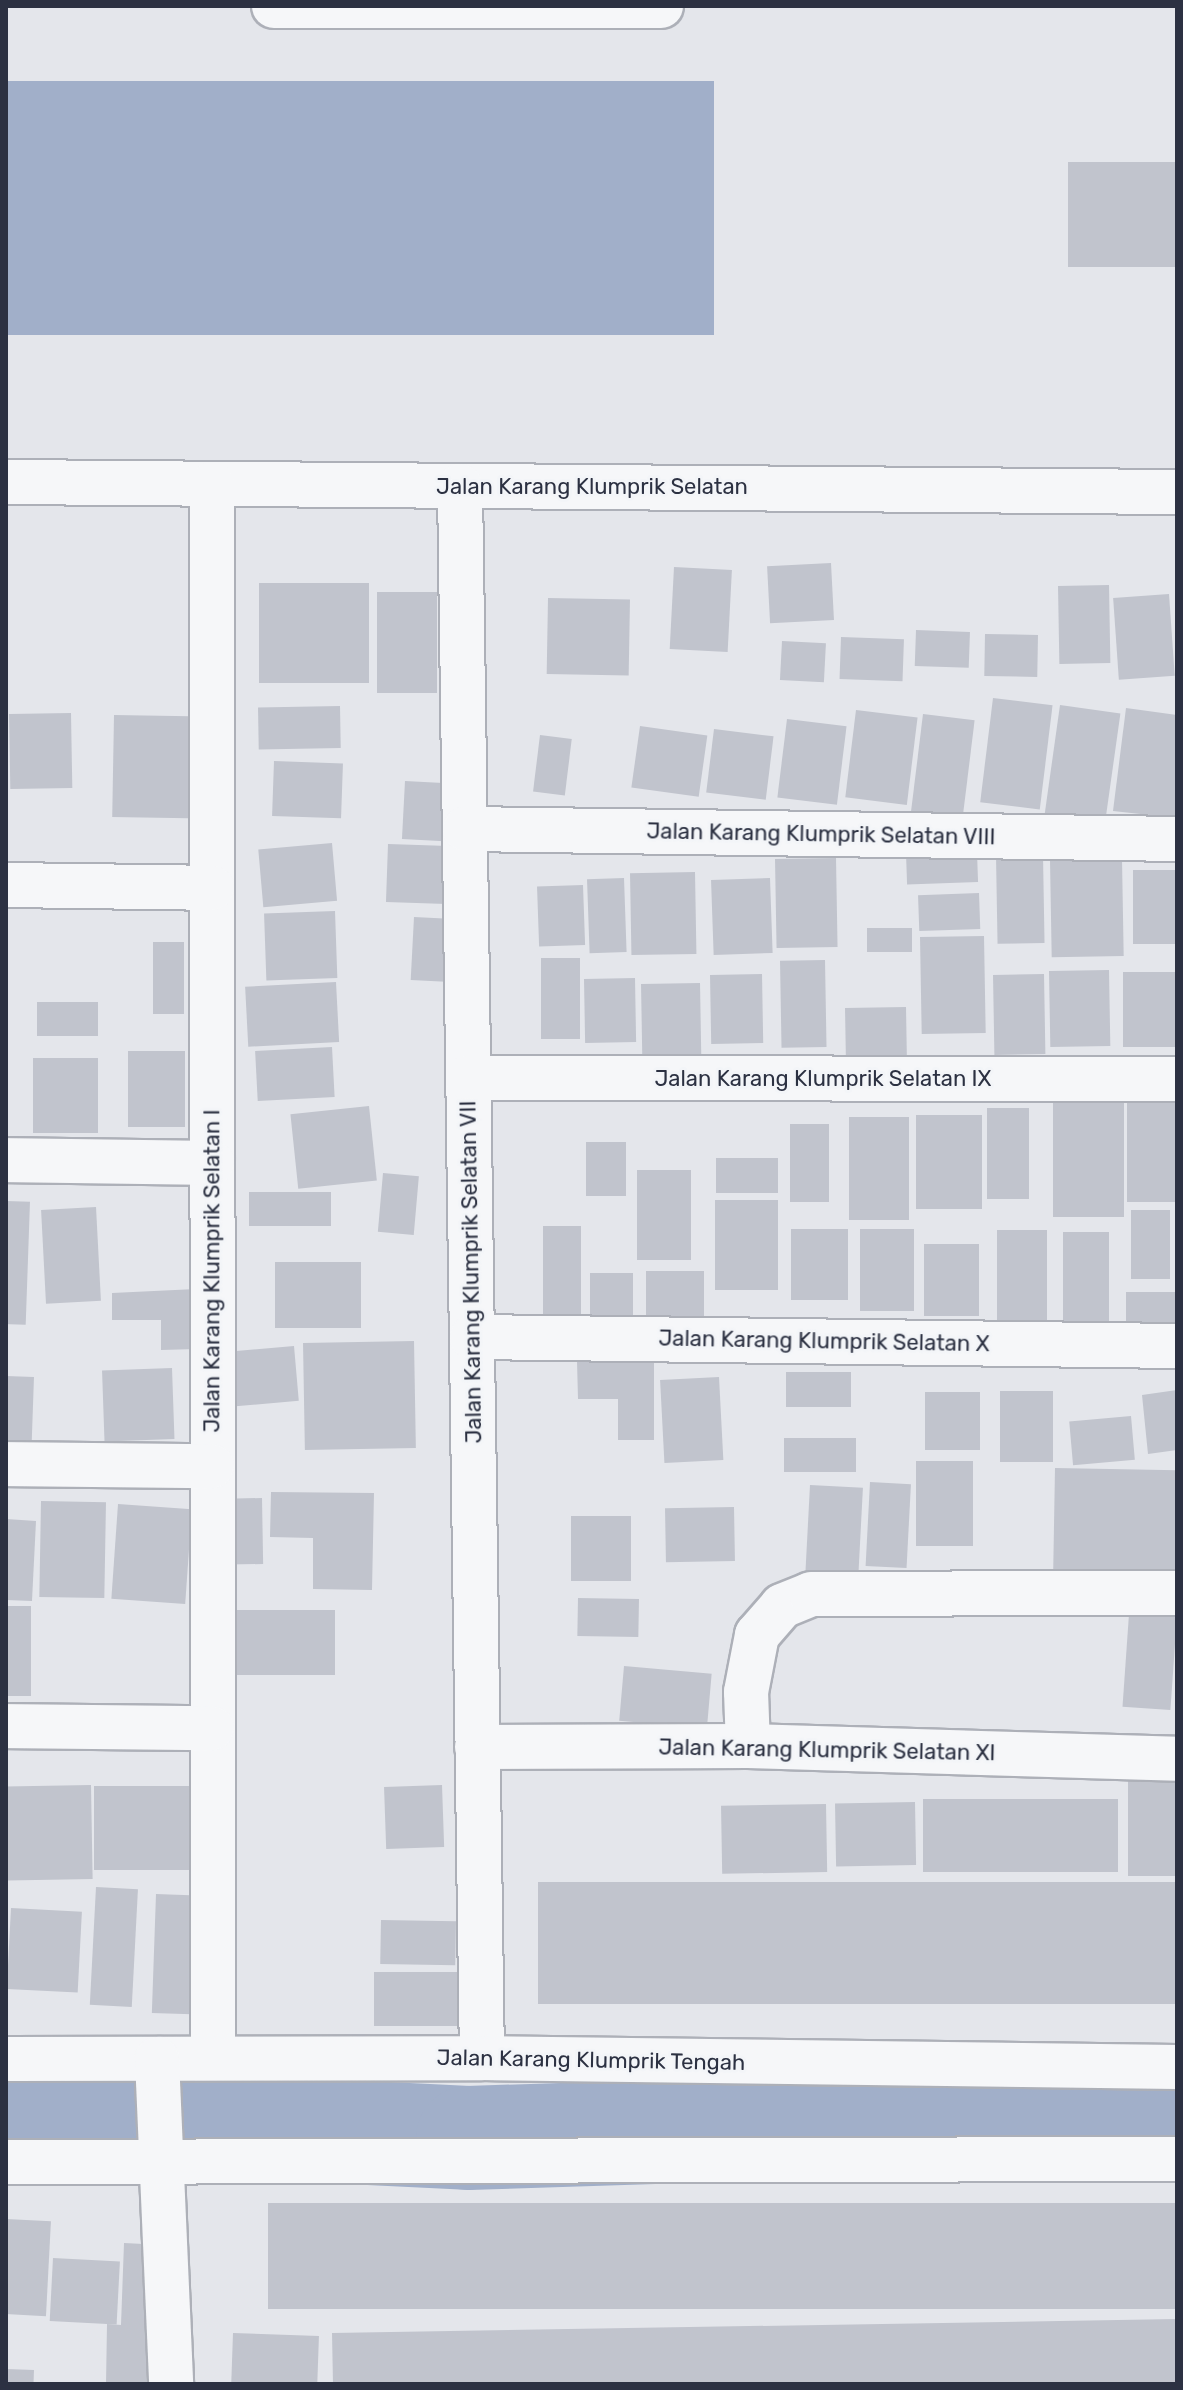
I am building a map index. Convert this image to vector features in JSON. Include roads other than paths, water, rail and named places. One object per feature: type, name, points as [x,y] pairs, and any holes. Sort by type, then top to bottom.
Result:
[{"type":"street","points":[[274,6],[637,7]]},
{"type":"street","name":"Jalan Karang Klumprik Selatan","points":[[6,482],[1177,492]]},
{"type":"street","name":"Jalan Karang Klumprik Selatan I","points":[[212,484],[213,2058]]},
{"type":"street","name":"Jalan Karang Klumprik Selatan VII","points":[[460,486],[482,2058]]},
{"type":"street","name":"Jalan Karang Klumprik Selatan VIII","points":[[465,829],[1177,839]]},
{"type":"street","points":[[6,885],[212,888]]},
{"type":"street","name":"Jalan Karang Klumprik Selatan IX","points":[[468,1078],[1177,1079]]},
{"type":"street","points":[[6,1160],[212,1163]]},
{"type":"street","name":"Jalan Karang Klumprik Selatan X","points":[[472,1337],[1177,1346]]},
{"type":"street","points":[[6,1464],[212,1466]]},
{"type":"street","points":[[748,1746],[746,1692],[757,1635],[782,1606],[811,1594],[1177,1593]]},
{"type":"street","points":[[6,1726],[212,1728]]},
{"type":"street","name":"Jalan Karang Klumprik Selatan XI","points":[[477,1747],[748,1746],[1177,1759]]},
{"type":"street","name":"Jalan Karang Klumprik Tengah","points":[[6,2059],[157,2071],[213,2058],[482,2058],[1177,2067]]},
{"type":"street","points":[[157,2071],[171,2384]]},
{"type":"street","points":[[6,2162],[161,2144],[1177,2159]]},
{"type":"water","points":[[6,81],[714,81],[714,335],[6,335]]},
{"type":"waterway","points":[[6,2128],[184,2124],[468,2138],[1177,2115]]}]
